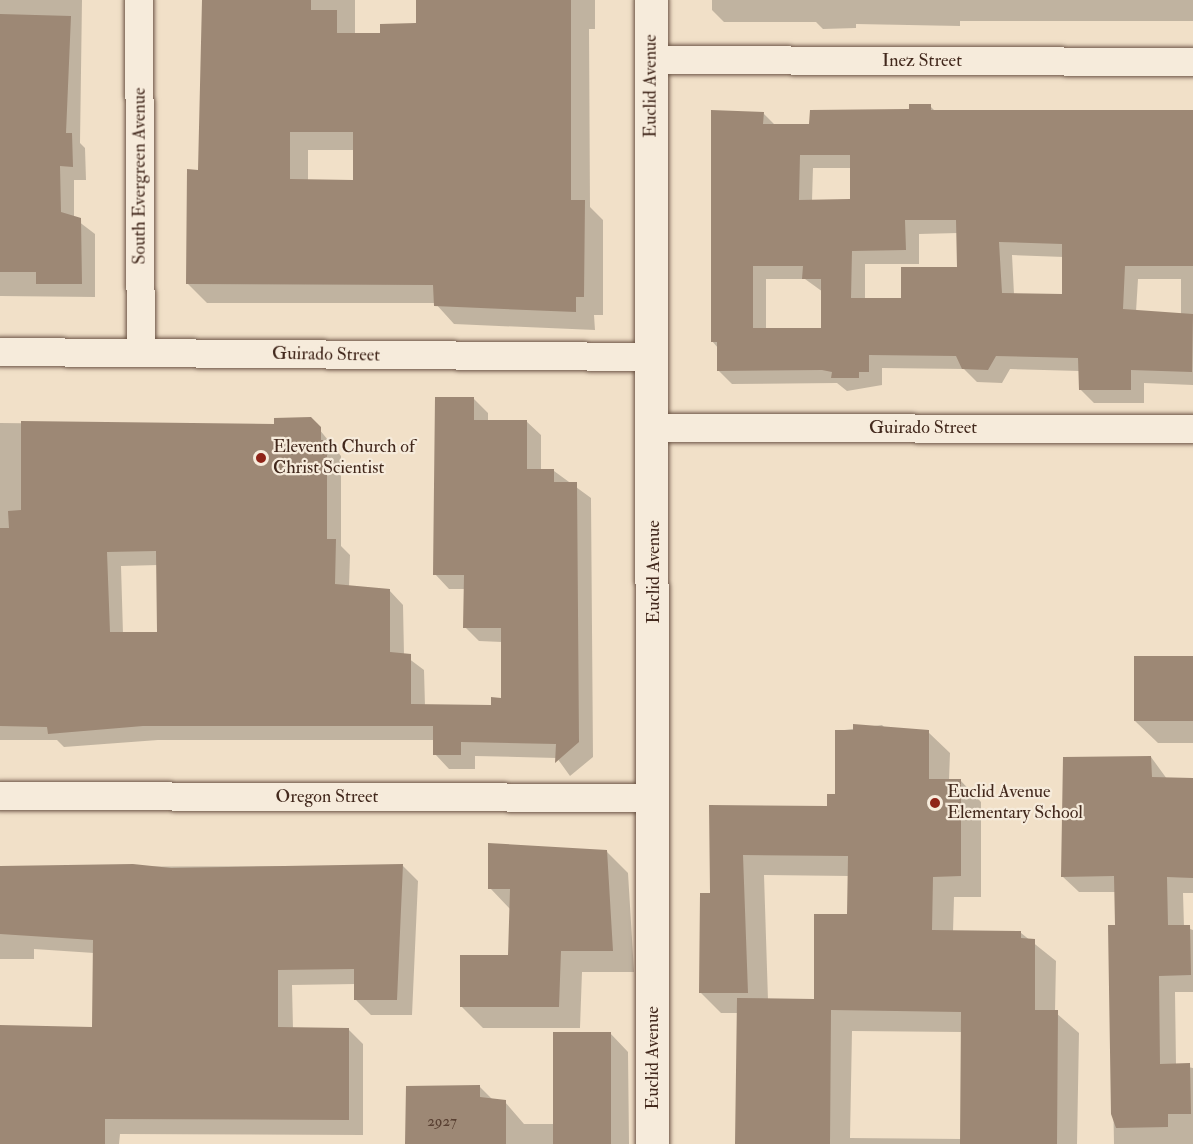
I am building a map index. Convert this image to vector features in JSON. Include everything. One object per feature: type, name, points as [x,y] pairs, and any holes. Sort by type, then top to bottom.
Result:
[{"type":"street","name":"South Evergreen Avenue","points":[[139,0],[141,353]]},
{"type":"street","name":"Euclid Avenue","points":[[651,0],[655,798],[652,1144]]},
{"type":"street","name":"Inez Street","points":[[652,60],[1193,62]]},
{"type":"street","name":"Guirado Street","points":[[0,352],[651,357]]},
{"type":"street","name":"Guirado Street","points":[[653,428],[1193,429]]},
{"type":"street","name":"Oregon Street","points":[[0,796],[655,798]]},
{"type":"building","points":[[202,0],[311,0],[311,10],[337,10],[337,33],[380,33],[380,24],[416,23],[416,0],[571,0],[571,200],[585,200],[584,297],[576,297],[576,312],[434,306],[433,285],[186,284],[187,169],[198,170]],"holes":[[[290,132],[353,132],[353,180],[290,179]]]},
{"type":"building","points":[[0,14],[71,16],[66,133],[72,133],[73,167],[60,166],[61,212],[81,218],[82,284],[36,284],[36,272],[0,272]]},
{"type":"building","points":[[909,104],[931,104],[931,110],[1193,110],[1193,266],[1125,266],[1123,309],[1193,314],[1192,372],[1131,370],[1131,390],[1079,390],[1078,358],[996,356],[988,370],[962,369],[956,356],[869,355],[869,372],[859,372],[859,378],[831,378],[832,372],[822,370],[717,371],[717,342],[711,342],[711,110],[764,112],[763,124],[809,124],[810,110],[909,109]],"holes":[[[800,155],[850,155],[850,199],[799,200]],[[905,220],[956,220],[957,267],[901,267],[901,298],[851,298],[852,251],[906,250]],[[999,242],[1062,244],[1062,294],[1002,293]],[[753,266],[803,266],[802,279],[821,279],[821,328],[753,328]]]},
{"type":"building","points":[[435,397],[474,397],[474,420],[527,420],[527,469],[554,469],[554,482],[577,482],[579,742],[555,763],[556,744],[461,742],[461,755],[433,755],[433,726],[143,726],[48,734],[47,727],[0,726],[0,528],[9,528],[8,511],[21,510],[21,421],[274,424],[274,418],[311,417],[321,427],[321,440],[327,440],[327,539],[336,539],[335,584],[390,589],[390,652],[411,654],[411,704],[491,705],[491,697],[501,698],[501,628],[463,628],[464,575],[433,575]],"holes":[[[156,551],[157,632],[110,632],[107,552]]]},
{"type":"building","points":[[1134,656],[1193,656],[1193,721],[1134,721]]},
{"type":"building","points":[[853,724],[929,730],[929,779],[961,779],[961,876],[933,877],[932,930],[1021,931],[1021,938],[1035,939],[1035,1010],[1058,1010],[1057,1144],[960,1144],[961,1012],[831,1010],[830,1144],[735,1144],[737,998],[814,999],[814,914],[847,914],[848,856],[743,855],[748,993],[699,993],[700,893],[710,893],[709,805],[827,806],[827,794],[835,794],[835,730],[853,730]]},
{"type":"building","points":[[1151,756],[1152,777],[1193,778],[1193,878],[1167,877],[1168,925],[1190,925],[1191,975],[1159,976],[1160,1064],[1190,1063],[1191,1114],[1168,1114],[1168,1127],[1116,1128],[1111,1114],[1108,925],[1115,925],[1114,876],[1061,877],[1063,757]]},
{"type":"building","points":[[488,843],[607,850],[613,951],[561,951],[559,1007],[460,1007],[460,955],[508,955],[510,889],[488,889]]},
{"type":"building","points":[[133,864],[171,868],[403,864],[397,1000],[354,1000],[354,969],[278,970],[278,1027],[349,1028],[349,1120],[105,1119],[105,1144],[0,1144],[0,1025],[92,1027],[93,940],[0,934],[0,866]]},
{"type":"building","points":[[553,1032],[611,1032],[611,1144],[553,1144]]},
{"type":"building","points":[[480,1085],[480,1097],[506,1100],[506,1144],[405,1144],[406,1086]]},
{"type":"place","name":"Eleventh Church of Christ Scientist","points":[[261,458]]},
{"type":"place","name":"Euclid Avenue Elementary School","points":[[935,803]]}]
